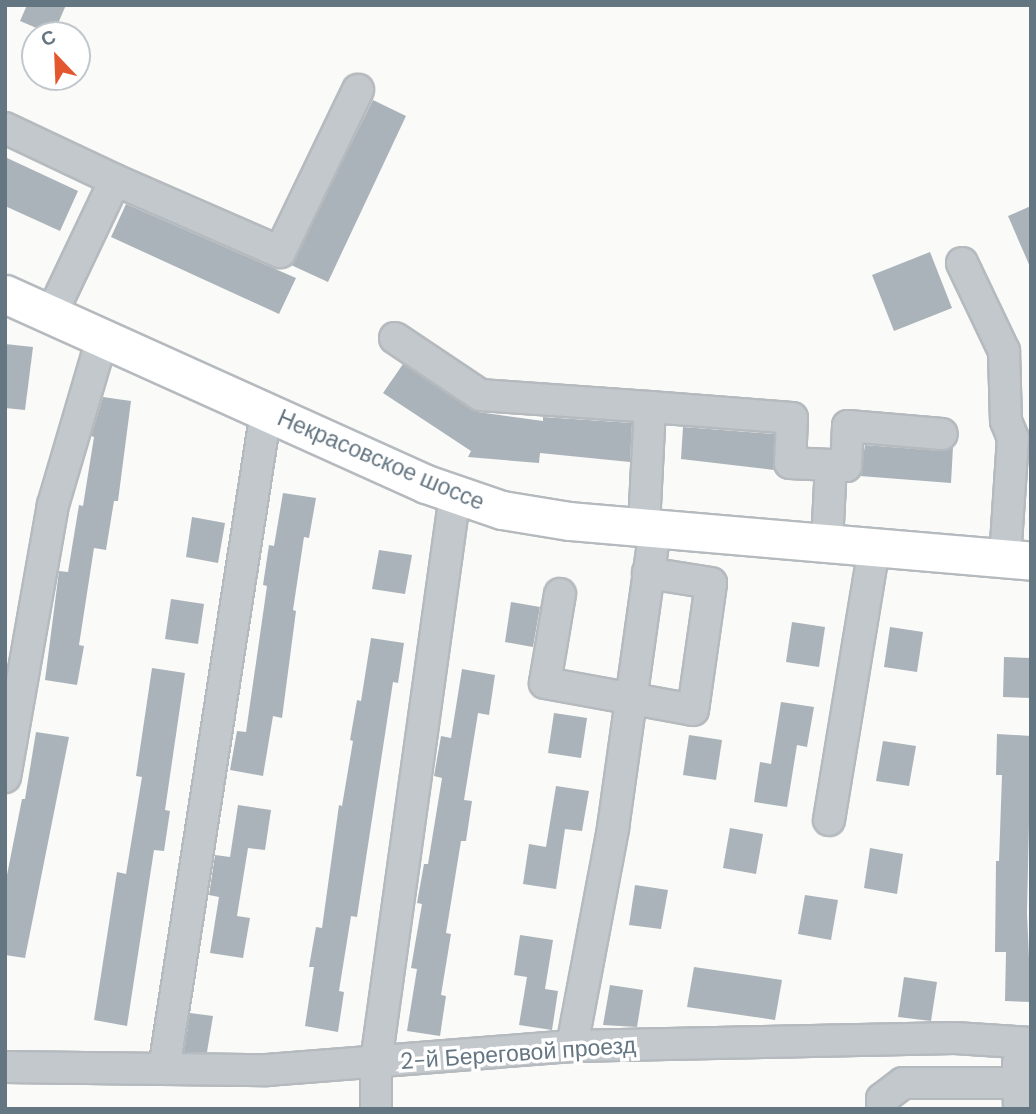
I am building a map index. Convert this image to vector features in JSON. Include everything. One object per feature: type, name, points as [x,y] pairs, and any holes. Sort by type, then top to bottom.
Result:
[{"type":"main road","name":"Некрасовское шоссе","points":[[5,294],[455,495],[516,512],[649,528],[1018,559]]},
{"type":"street","points":[[5,128],[115,180],[281,252],[358,90]]},
{"type":"street","points":[[51,315],[115,180]]},
{"type":"street","points":[[962,262],[1004,351],[1006,421],[1013,438],[1018,559]]},
{"type":"street","points":[[5,777],[54,505],[102,338]]},
{"type":"street","points":[[395,338],[480,395],[792,418],[790,463],[846,466],[848,426],[942,433]]},
{"type":"street","points":[[572,1046],[613,828],[648,573],[650,407]]},
{"type":"street","points":[[164,1069],[266,412]]},
{"type":"street","points":[[827,543],[831,465]]},
{"type":"street","points":[[376,1109],[376,1062],[455,495]]},
{"type":"street","points":[[829,820],[874,547]]},
{"type":"street","points":[[559,594],[545,683],[693,710],[711,583],[648,573]]},
{"type":"street","name":"2-й Береговой проезд","points":[[5,1067],[267,1070],[572,1046],[955,1038],[1024,1043]]},
{"type":"street","points":[[882,1109],[882,1099],[903,1083],[1018,1096],[1024,1043]]},
{"type":"building","points":[[27,5],[66,5],[59,21],[20,21]]},
{"type":"building","points":[[373,100],[406,116],[328,282],[291,265]]},
{"type":"building","points":[[5,157],[78,191],[60,231],[5,206]]},
{"type":"building","points":[[126,204],[296,278],[279,314],[111,237]]},
{"type":"building","points":[[1031,206],[1031,269],[1008,216]]},
{"type":"building","points":[[930,252],[952,308],[894,331],[872,275]]},
{"type":"building","points":[[5,344],[33,347],[25,410],[5,408]]},
{"type":"building","points":[[403,364],[478,412],[543,421],[543,417],[632,423],[630,462],[540,453],[539,463],[468,457],[471,451],[383,393]]},
{"type":"building","points":[[103,397],[131,401],[118,501],[114,501],[106,550],[94,548],[79,645],[84,646],[77,685],[45,680],[59,571],[68,572],[79,505],[83,506],[94,437],[91,436]]},
{"type":"building","points":[[683,427],[774,434],[774,470],[681,459]]},
{"type":"building","points":[[865,445],[941,451],[953,447],[951,483],[860,476]]},
{"type":"building","points":[[283,493],[316,498],[309,538],[304,537],[293,610],[296,611],[282,718],[273,716],[263,776],[230,770],[237,731],[246,732],[267,586],[263,585],[269,545],[274,546]]},
{"type":"building","points":[[192,517],[225,523],[218,563],[186,557]]},
{"type":"building","points":[[379,550],[412,555],[405,594],[372,589]]},
{"type":"building","points":[[171,599],[204,604],[198,644],[165,639]]},
{"type":"building","points":[[511,602],[540,607],[533,647],[505,642]]},
{"type":"building","points":[[792,622],[825,627],[819,667],[786,662]]},
{"type":"building","points":[[890,627],[923,632],[917,672],[884,667]]},
{"type":"building","points":[[371,638],[404,643],[398,683],[393,682],[357,917],[351,916],[339,991],[344,992],[338,1032],[305,1026],[314,967],[309,967],[316,927],[322,928],[339,805],[342,806],[353,741],[350,740],[357,700],[361,701]]},
{"type":"building","points":[[1004,657],[1031,658],[1031,698],[1003,697]]},
{"type":"building","points":[[152,668],[185,673],[165,810],[170,811],[164,851],[154,850],[127,1026],[94,1020],[117,872],[126,874],[142,777],[136,776]]},
{"type":"building","points":[[462,669],[495,675],[489,715],[478,713],[464,800],[472,801],[466,841],[461,841],[446,933],[451,934],[441,995],[446,996],[440,1036],[407,1031],[417,969],[411,968],[422,904],[417,903],[424,864],[428,864],[442,778],[434,776],[441,736],[451,738]]},
{"type":"building","points":[[781,702],[814,707],[807,747],[797,745],[787,807],[754,802],[760,762],[771,764]]},
{"type":"building","points":[[554,713],[587,718],[581,758],[548,753]]},
{"type":"building","points":[[36,732],[69,737],[25,958],[5,955],[5,885],[22,799],[25,799]]},
{"type":"building","points":[[997,734],[1031,736],[1027,913],[1031,1002],[1005,1001],[1006,952],[995,952],[996,861],[999,861],[1002,775],[996,775]]},
{"type":"building","points":[[689,735],[722,740],[716,780],[683,775]]},
{"type":"building","points":[[883,741],[916,746],[909,786],[876,781]]},
{"type":"building","points":[[556,786],[589,791],[582,831],[565,829],[556,889],[523,884],[529,844],[546,847]]},
{"type":"building","points":[[238,805],[271,810],[265,850],[248,848],[237,916],[250,918],[243,958],[210,953],[219,897],[209,895],[215,855],[230,857]]},
{"type":"building","points":[[730,828],[763,834],[756,874],[723,868]]},
{"type":"building","points":[[870,848],[903,854],[897,894],[864,888]]},
{"type":"building","points":[[635,885],[668,890],[661,929],[629,925]]},
{"type":"building","points":[[805,895],[838,900],[831,940],[798,934]]},
{"type":"building","points":[[520,935],[553,940],[545,989],[558,991],[552,1030],[519,1025],[527,977],[514,975]]},
{"type":"building","points":[[694,967],[782,980],[775,1020],[687,1007]]},
{"type":"building","points":[[904,977],[937,982],[931,1021],[898,1017]]},
{"type":"building","points":[[610,985],[643,990],[637,1027],[603,1025]]},
{"type":"building","points":[[190,1013],[213,1016],[207,1052],[184,1052]]}]
